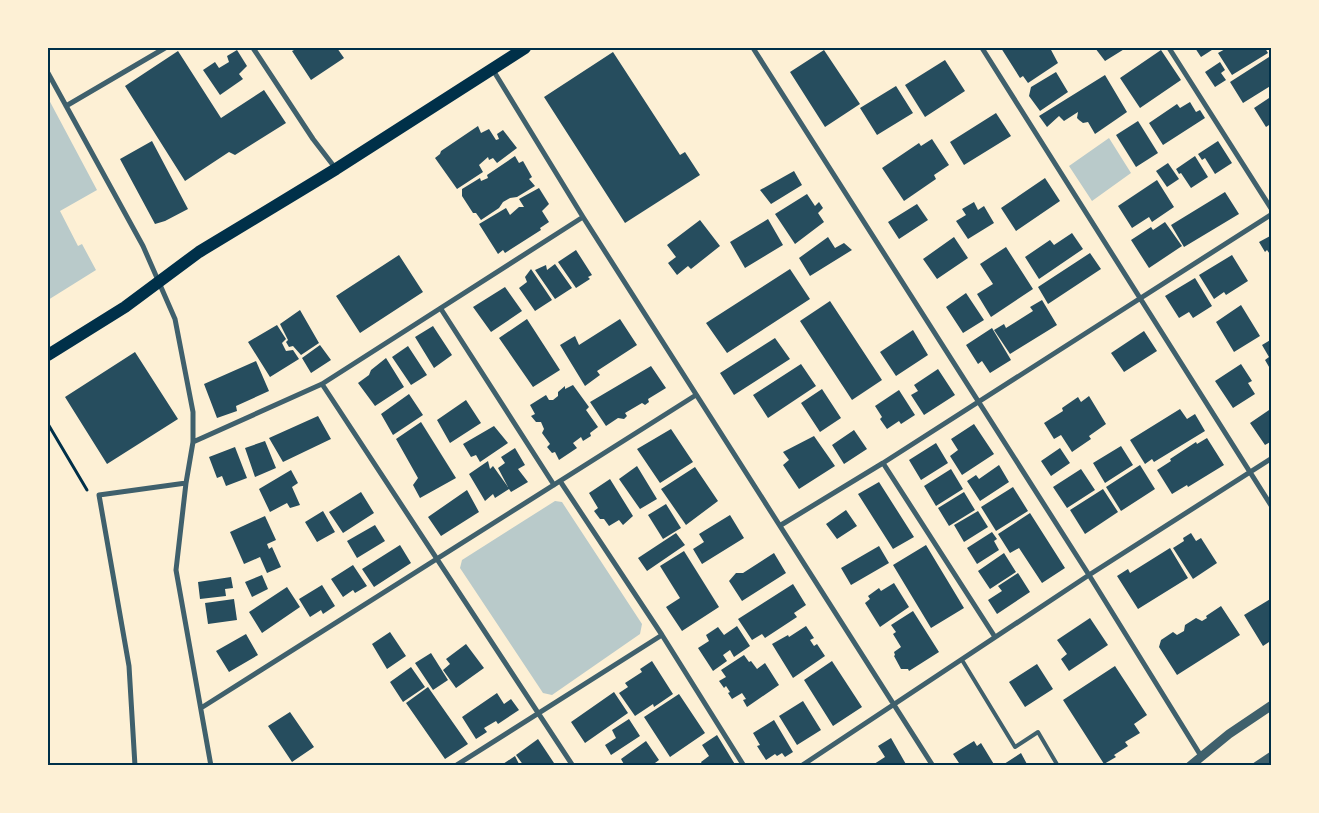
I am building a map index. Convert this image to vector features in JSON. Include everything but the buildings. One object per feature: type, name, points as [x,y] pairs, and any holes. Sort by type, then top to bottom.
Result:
[{"type":"main road","points":[[48,355],[125,307],[199,252],[336,169],[525,48]]},
{"type":"street","points":[[66,106],[166,48]]},
{"type":"street","points":[[253,48],[313,140],[336,169]]},
{"type":"street","points":[[754,48],[1089,575],[1201,756]]},
{"type":"street","points":[[982,48],[1272,507]]},
{"type":"street","points":[[1169,48],[1272,210]]},
{"type":"street","points":[[492,69],[583,217],[933,766]]},
{"type":"street","points":[[48,73],[143,246],[175,319],[193,412],[193,442],[186,483],[176,570],[211,766]]},
{"type":"street","points":[[781,525],[883,463],[1272,214]]},
{"type":"street","points":[[193,442],[322,384],[583,217]]},
{"type":"street","points":[[441,309],[554,486]]},
{"type":"street","points":[[322,384],[573,766]]},
{"type":"street","points":[[201,708],[696,395]]},
{"type":"street","points":[[800,766],[1089,575],[1272,458]]},
{"type":"street","points":[[883,463],[995,637]]},
{"type":"street","points":[[560,481],[662,635],[744,766]]},
{"type":"street","points":[[135,766],[129,666],[99,494],[186,483]]},
{"type":"street","points":[[455,766],[537,712],[662,635]]},
{"type":"street","points":[[1190,766],[1229,734],[1272,705]]},
{"type":"street","points":[[1257,766],[1272,756]]},
{"type":"lane","points":[[962,660],[1015,747],[1038,732],[1058,766]]},
{"type":"path","points":[[48,424],[87,491],[96,486]]},
{"type":"shaded area","points":[[48,98],[97,190],[60,211],[78,246],[82,244],[96,270],[48,300]]},
{"type":"shaded area","points":[[1109,138],[1131,173],[1092,201],[1069,166]]},
{"type":"shaded area","points":[[555,501],[562,502],[642,624],[640,634],[552,695],[543,693],[460,568],[462,560]]}]
